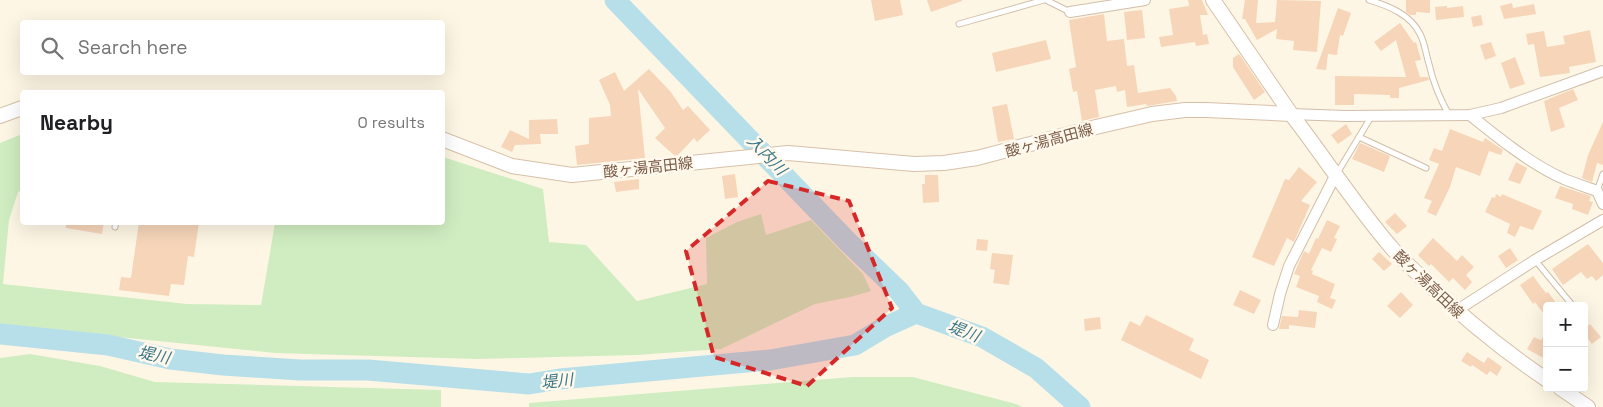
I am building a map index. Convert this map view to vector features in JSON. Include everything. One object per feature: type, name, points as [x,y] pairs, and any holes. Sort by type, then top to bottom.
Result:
[{"type":"main road","points":[[1214,0],[1291,114]]},
{"type":"main road","points":[[0,116],[20,109]]},
{"type":"main road","name":"酸ヶ湯高田線","points":[[445,140],[512,166],[572,175],[788,153],[914,164],[944,163],[977,158],[1152,114],[1199,110],[1291,114],[1335,176],[1392,248],[1481,332],[1518,361],[1543,377]]},
{"type":"main road","points":[[1566,392],[1588,407]]},
{"type":"street","points":[[1070,12],[1146,0]]},
{"type":"street","points":[[1291,114],[1371,116],[1470,115],[1501,108],[1603,71]]},
{"type":"street","points":[[1470,115],[1489,131],[1542,167],[1563,178],[1597,191],[1603,204]]},
{"type":"street","points":[[1273,325],[1289,266],[1335,176]]},
{"type":"street","points":[[1456,310],[1603,220]]},
{"type":"lane","points":[[959,24],[1045,0],[1070,12]]},
{"type":"lane","points":[[1370,0],[1399,12],[1407,18],[1420,34],[1440,100],[1449,116]]},
{"type":"lane","points":[[1335,176],[1371,116]]},
{"type":"lane","points":[[1359,137],[1426,168]]},
{"type":"lane","points":[[1597,191],[1603,174]]},
{"type":"lane","points":[[1535,260],[1570,302]]},
{"type":"highlighted area","points":[[768,181],[849,201],[892,308],[807,386],[714,357],[686,251]]},
{"type":"green space","points":[[20,135],[20,191],[18,192],[9,220],[3,284],[187,304],[261,305],[275,225],[445,225],[445,158],[543,189],[549,242],[586,245],[637,301],[707,284],[706,238],[737,222],[761,214],[766,235],[811,220],[863,274],[871,291],[815,304],[721,349],[637,355],[476,359],[275,353],[40,329],[0,328],[0,143]]},
{"type":"green space","points":[[30,354],[100,366],[155,382],[441,390],[441,407],[0,407],[0,358]]},
{"type":"green space","points":[[852,377],[913,377],[1023,407],[529,407],[529,403]]},
{"type":"building","points":[[871,0],[900,0],[903,15],[875,21]]},
{"type":"building","points":[[927,0],[962,0],[962,1],[931,12]]},
{"type":"building","points":[[1188,0],[1202,0],[1208,15],[1200,15],[1203,35],[1207,34],[1209,44],[1196,46],[1195,42],[1161,47],[1159,37],[1173,35],[1169,9],[1189,6]]},
{"type":"building","points":[[1245,0],[1258,0],[1256,23],[1275,22],[1277,0],[1321,1],[1317,52],[1293,50],[1294,41],[1276,39],[1277,29],[1257,40],[1245,19],[1242,19]]},
{"type":"building","points":[[1406,0],[1430,0],[1430,13],[1416,12],[1416,15],[1410,15],[1406,12]]},
{"type":"building","points":[[1512,3],[1513,8],[1534,4],[1536,14],[1504,19],[1500,6]]},
{"type":"building","points":[[1447,6],[1447,8],[1463,6],[1464,17],[1436,20],[1435,7]]},
{"type":"building","points":[[1338,8],[1351,13],[1343,36],[1340,35],[1337,55],[1328,54],[1326,70],[1316,69]]},
{"type":"building","points":[[1142,10],[1145,38],[1127,40],[1124,12]]},
{"type":"building","points":[[1104,14],[1107,41],[1124,39],[1127,66],[1134,65],[1138,93],[1170,88],[1177,101],[1127,107],[1125,90],[1117,92],[1116,86],[1095,90],[1099,117],[1082,121],[1077,91],[1073,92],[1069,69],[1076,67],[1069,20]]},
{"type":"building","points":[[1481,15],[1483,25],[1473,27],[1471,17]]},
{"type":"building","points":[[1400,23],[1414,43],[1416,42],[1421,60],[1415,61],[1420,77],[1428,77],[1429,80],[1399,88],[1399,98],[1390,98],[1390,95],[1354,94],[1354,105],[1335,105],[1335,76],[1406,77],[1396,40],[1381,51],[1374,42]]},
{"type":"building","points":[[1590,30],[1596,62],[1569,67],[1570,73],[1540,77],[1534,44],[1528,45],[1526,34],[1544,31],[1547,47],[1565,44],[1563,36]]},
{"type":"building","points":[[1046,40],[1051,59],[996,72],[992,53]]},
{"type":"building","points":[[1491,42],[1496,56],[1485,60],[1480,45]]},
{"type":"building","points":[[1239,54],[1265,92],[1254,100],[1233,67],[1233,58]]},
{"type":"building","points":[[1515,57],[1525,84],[1510,89],[1501,63]]},
{"type":"building","points":[[649,69],[670,91],[683,110],[688,106],[710,130],[697,142],[694,138],[675,156],[655,138],[665,128],[638,89],[645,158],[577,165],[575,146],[589,144],[589,118],[611,116],[610,105],[599,80],[615,72],[624,91]]},
{"type":"building","points":[[1573,89],[1578,100],[1559,108],[1565,127],[1551,132],[1544,101]]},
{"type":"building","points":[[1007,104],[1014,139],[998,142],[992,107]]},
{"type":"building","points":[[557,119],[558,134],[540,134],[541,144],[515,145],[512,152],[501,147],[510,130],[529,139],[529,120]]},
{"type":"building","points":[[1603,122],[1603,165],[1597,163],[1592,182],[1582,178],[1588,155]]},
{"type":"building","points":[[1346,124],[1352,134],[1338,144],[1331,135]]},
{"type":"building","points":[[1450,129],[1483,142],[1485,138],[1503,150],[1501,155],[1489,151],[1480,176],[1456,167],[1450,187],[1436,216],[1427,212],[1432,201],[1424,198],[1439,164],[1429,160],[1434,148],[1442,151]]},
{"type":"building","points":[[1360,143],[1390,156],[1384,172],[1352,159]]},
{"type":"building","points":[[1516,162],[1527,168],[1520,184],[1508,180]]},
{"type":"building","points":[[1299,167],[1317,182],[1301,201],[1310,205],[1294,242],[1287,238],[1274,266],[1252,257],[1285,179],[1289,180]]},
{"type":"building","points":[[735,174],[738,197],[725,199],[722,176]]},
{"type":"building","points":[[925,175],[938,175],[939,202],[923,203],[922,184],[925,184]]},
{"type":"building","points":[[639,179],[639,189],[616,192],[614,182]]},
{"type":"building","points":[[1560,186],[1591,196],[1589,201],[1593,202],[1588,215],[1572,209],[1573,204],[1555,198]]},
{"type":"building","points":[[1496,194],[1501,197],[1502,194],[1542,211],[1533,230],[1520,226],[1515,237],[1507,233],[1510,224],[1485,212],[1492,197],[1495,198]]},
{"type":"building","points":[[1395,213],[1407,226],[1397,234],[1385,222]]},
{"type":"building","points":[[1327,220],[1340,226],[1334,238],[1337,239],[1331,252],[1322,248],[1311,270],[1313,271],[1312,274],[1335,284],[1330,298],[1336,300],[1332,309],[1317,302],[1319,296],[1296,287],[1300,276],[1294,274],[1304,251],[1309,254]]},
{"type":"building","points":[[66,225],[104,225],[102,234],[66,228]]},
{"type":"building","points":[[139,225],[199,225],[194,257],[188,256],[184,285],[171,284],[169,296],[119,290],[121,277],[131,278]]},
{"type":"building","points":[[1433,238],[1457,261],[1462,255],[1474,267],[1466,275],[1472,282],[1465,290],[1453,278],[1449,282],[1431,264],[1429,266],[1418,255]]},
{"type":"building","points":[[977,239],[988,240],[987,251],[976,250]]},
{"type":"building","points":[[1588,244],[1603,263],[1603,275],[1596,281],[1592,276],[1587,279],[1581,272],[1563,285],[1552,269]]},
{"type":"building","points":[[1510,248],[1518,260],[1506,268],[1498,256]]},
{"type":"building","points":[[1379,252],[1392,264],[1384,271],[1372,259]]},
{"type":"building","points":[[992,253],[1013,255],[1009,285],[993,283],[995,270],[990,269]]},
{"type":"building","points":[[1533,276],[1555,302],[1543,302],[1543,313],[1535,302],[1533,304],[1520,285]]},
{"type":"building","points":[[1240,290],[1261,300],[1254,314],[1233,305]]},
{"type":"building","points":[[1401,292],[1413,305],[1400,318],[1387,306]]},
{"type":"building","points":[[1299,310],[1317,312],[1315,328],[1289,325],[1289,329],[1279,329],[1282,316],[1298,317]]},
{"type":"building","points":[[1146,315],[1194,339],[1189,350],[1209,360],[1201,379],[1121,340],[1130,321],[1140,326]]},
{"type":"building","points":[[1100,317],[1101,329],[1085,331],[1084,319]]},
{"type":"building","points":[[1590,324],[1601,337],[1592,344],[1588,339],[1588,326]]},
{"type":"building","points":[[1534,337],[1541,340],[1543,337],[1543,358],[1527,349]]},
{"type":"building","points":[[1467,352],[1484,363],[1488,357],[1502,367],[1497,376],[1490,371],[1487,375],[1472,365],[1471,367],[1461,361]]},
{"type":"waterway","name":"入内川","points":[[615,0],[848,242],[899,291],[916,313]]},
{"type":"waterway","name":"堤川","points":[[0,334],[108,345],[170,359],[223,365],[300,370],[368,370],[529,384],[560,379],[770,360],[855,345],[885,327],[916,313],[982,337],[1036,368],[1080,407]]}]
